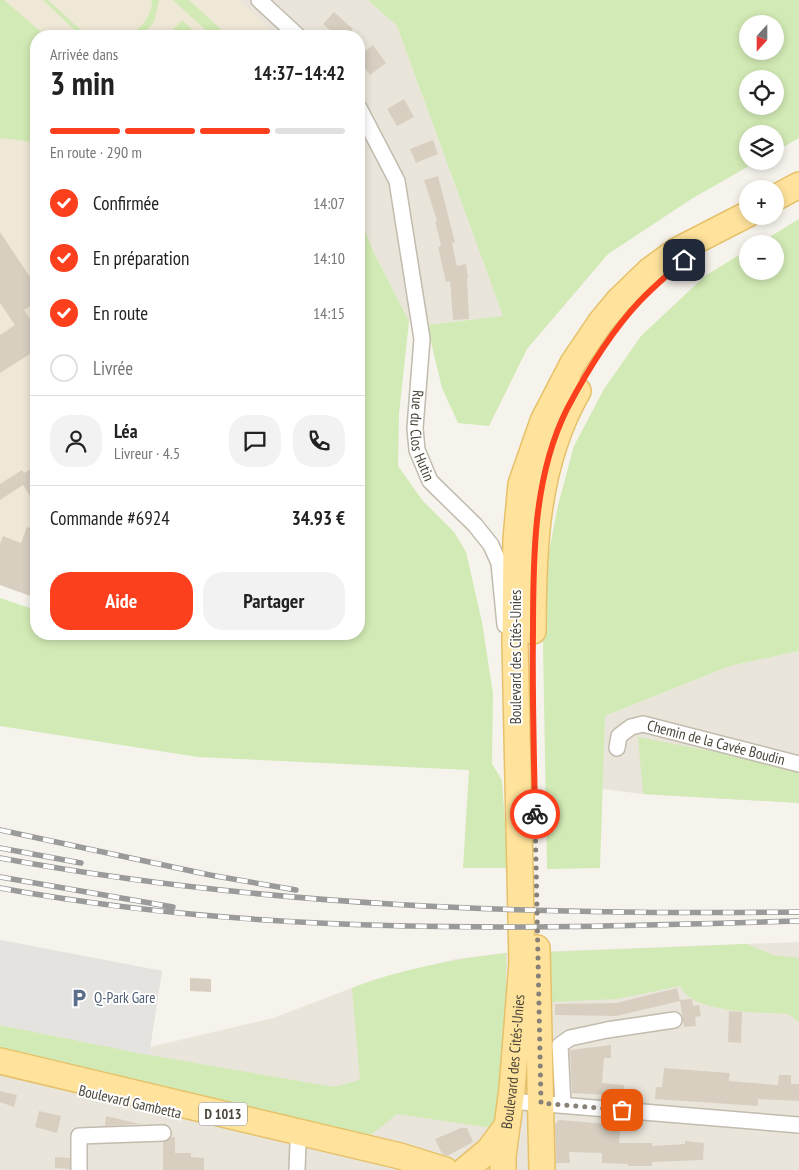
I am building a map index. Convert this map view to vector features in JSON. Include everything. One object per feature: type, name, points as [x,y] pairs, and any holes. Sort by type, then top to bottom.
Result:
[{"type":"main road","points":[[784,193],[799,185]]},
{"type":"main road","name":"Boulevard des Cités-Unies","points":[[504,1170],[506,1127],[522,963],[517,747],[516,539],[521,484],[543,421],[573,363],[600,323],[619,300],[649,271],[676,251],[739,219]]},
{"type":"main road","name":"Boulevard des Cités-Unies","points":[[542,1170],[552,1104],[533,707],[533,606],[536,523],[546,472],[567,410],[592,365],[615,331],[639,302],[684,260],[725,227]]},
{"type":"main road","name":"D 1013","points":[[0,1060],[400,1156],[445,1170]]},
{"type":"main road","name":"Boulevard Gambetta","points":[[0,1072],[405,1170]]},
{"type":"main road","points":[[465,1170],[489,1150],[506,1127]]},
{"type":"street","points":[[260,0],[292,30]]},
{"type":"street","name":"Rue du Clos Hutin","points":[[365,120],[397,181],[422,339],[415,428],[417,450],[430,481],[475,525],[491,545],[499,563],[517,747]]},
{"type":"street","name":"Chemin de la Cavée Boudin","points":[[617,748],[619,736],[631,727],[643,724],[799,764]]},
{"type":"street","points":[[552,1104],[560,1045],[570,1038],[607,1030],[674,1020]]},
{"type":"street","points":[[510,1100],[799,1125]]},
{"type":"street","points":[[80,1170],[79,1136],[163,1133]]},
{"type":"street","points":[[297,1170],[298,1143]]},
{"type":"shaded area","points":[[0,0],[238,0],[271,30],[30,30],[30,596],[0,585]]},
{"type":"shaded area","points":[[4,0],[368,0],[397,26],[503,316],[427,325],[409,321],[374,253],[365,259],[365,30],[39,30]]},
{"type":"shaded area","points":[[799,651],[799,803],[643,794],[602,789],[605,716],[730,666]]},
{"type":"shaded area","points":[[0,940],[162,971],[150,1047],[273,1018],[373,980],[456,959],[506,953],[799,942],[799,1170],[0,1170]]},
{"type":"shaded area","name":"Q-Park Gare","points":[[0,940],[162,971],[149,1055],[0,1025]]},
{"type":"green space","points":[[0,0],[4,0],[39,30],[30,30],[30,142],[0,138]]},
{"type":"green space","points":[[43,0],[48,0],[81,30],[75,30]]},
{"type":"green space","points":[[152,0],[159,0],[154,22],[147,30],[137,30],[145,21],[152,6]]},
{"type":"green space","points":[[173,0],[189,0],[222,30],[206,30]]},
{"type":"green space","points":[[368,0],[799,0],[799,138],[784,147],[784,125],[739,125],[739,170],[742,170],[693,198],[608,254],[527,349],[489,426],[458,423],[442,388],[427,325],[503,316],[397,26]]},
{"type":"green space","points":[[182,20],[193,30],[173,30]]},
{"type":"green space","points":[[799,219],[799,651],[730,666],[605,716],[600,868],[547,869],[542,588],[558,505],[574,446],[604,389],[641,336],[705,276],[739,255],[739,280],[784,280],[784,235],[773,235]]},
{"type":"green space","points":[[365,230],[374,253],[409,321],[399,414],[398,466],[423,501],[454,532],[466,552],[482,622],[493,694],[492,764],[502,780],[508,868],[463,868],[469,770],[198,757],[0,726],[0,598],[30,608],[30,640],[365,640]]},
{"type":"green space","points":[[638,737],[799,768],[799,803],[643,794]]},
{"type":"green space","points":[[747,944],[773,955],[799,958],[799,1022],[788,1014],[745,1012],[712,1007],[698,1002],[687,995],[680,986],[617,999],[550,1002],[550,952]]},
{"type":"green space","points":[[506,953],[506,1069],[492,1128],[397,1114],[362,1142],[0,1056],[0,1025],[149,1055],[334,1087],[360,1080],[352,988],[389,975],[428,966]]},
{"type":"building","points":[[334,12],[353,29],[330,30],[323,24]]},
{"type":"building","points":[[373,45],[386,63],[370,75],[365,69],[365,51]]},
{"type":"building","points":[[404,99],[414,117],[397,126],[387,109]]},
{"type":"building","points":[[433,140],[438,154],[416,163],[410,149]]},
{"type":"building","points":[[438,176],[455,242],[452,243],[457,266],[466,264],[469,319],[453,320],[450,281],[446,282],[438,247],[441,246],[435,221],[437,221],[424,180]]},
{"type":"building","points":[[0,232],[30,277],[30,306],[24,310],[30,319],[30,354],[0,373],[0,335],[15,325],[0,303]]},
{"type":"building","points":[[22,470],[24,473],[30,470],[30,496],[23,485],[0,500],[0,484]]},
{"type":"building","points":[[27,527],[30,528],[30,596],[0,585],[0,544],[3,536],[21,543]]},
{"type":"building","points":[[190,978],[211,979],[211,992],[190,991]]},
{"type":"building","points":[[677,988],[680,1001],[616,1016],[555,1015],[555,1004],[616,1003]]},
{"type":"building","points":[[692,999],[693,1006],[699,1005],[701,1016],[695,1017],[696,1026],[684,1027],[680,1000]]},
{"type":"building","points":[[729,1011],[742,1012],[741,1043],[728,1042]]},
{"type":"building","points":[[611,1045],[611,1058],[604,1058],[602,1083],[624,1085],[623,1096],[572,1093],[570,1050]]},
{"type":"building","points":[[664,1068],[730,1073],[729,1081],[778,1085],[779,1075],[791,1075],[791,1084],[799,1084],[799,1101],[758,1099],[758,1106],[655,1099],[656,1087],[662,1087]]},
{"type":"building","points":[[0,1091],[17,1095],[14,1107],[0,1102]]},
{"type":"building","points":[[39,1111],[61,1116],[57,1133],[35,1127]]},
{"type":"building","points":[[106,1116],[140,1124],[105,1126]]},
{"type":"building","points":[[559,1120],[621,1125],[619,1143],[652,1143],[652,1146],[685,1144],[685,1141],[704,1143],[703,1160],[652,1162],[652,1166],[628,1166],[628,1164],[602,1163],[602,1153],[569,1152],[570,1163],[556,1163],[555,1124]]},
{"type":"building","points":[[461,1128],[467,1128],[473,1142],[447,1156],[442,1154],[435,1139]]},
{"type":"building","points":[[171,1137],[175,1137],[175,1153],[191,1153],[191,1157],[204,1158],[204,1170],[163,1170],[163,1142]]},
{"type":"building","points":[[55,1157],[70,1158],[70,1169],[55,1168]]},
{"type":"railway","points":[[0,830],[210,875],[296,890]]},
{"type":"railway","points":[[0,848],[81,863]]},
{"type":"railway","points":[[0,858],[99,875],[198,888],[398,905],[599,912],[799,912]]},
{"type":"railway","points":[[0,877],[173,907]]},
{"type":"railway","points":[[0,888],[100,904],[199,915],[299,922],[398,926],[498,927],[799,921]]},
{"type":"way so far","points":[[535,814],[541,1103],[622,1110]]},
{"type":"place","name":"Q-Park Gare","points":[[79,998]]},
{"type":"route","points":[[535,814],[533,606],[536,523],[551,453],[567,410],[592,365],[615,331],[639,302],[684,260]]}]
